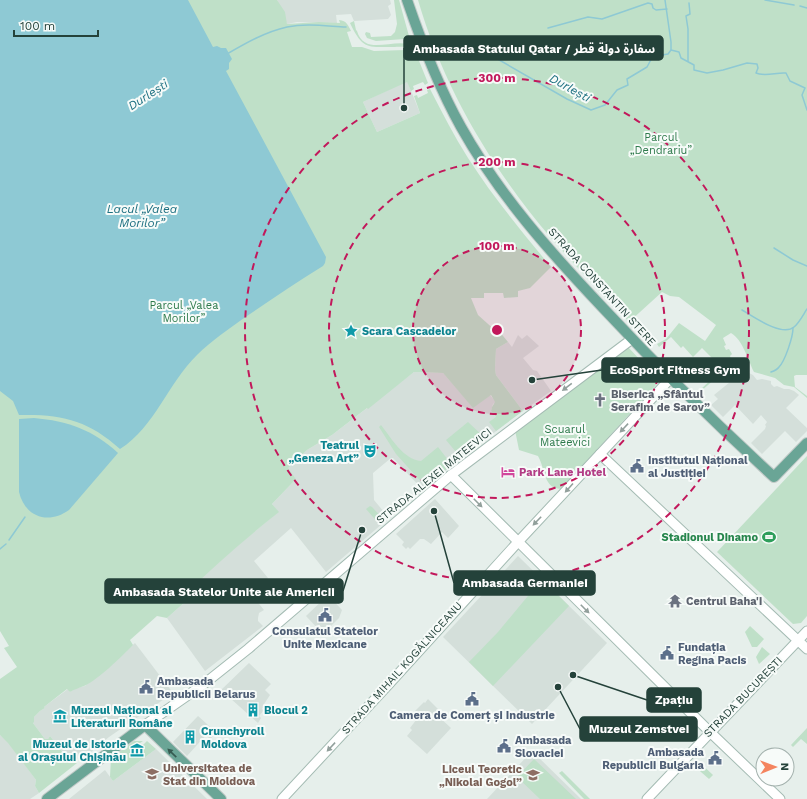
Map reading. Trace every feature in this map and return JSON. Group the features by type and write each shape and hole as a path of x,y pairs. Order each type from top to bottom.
{"main road":[{"name":"STRADA CONSTANTIN STERE","path":"407,0 424,49 443,93 461,127 482,161 513,205 558,260 670,379 774,477 807,443"},
{"name":"STRADA ALEXEI MATEEVICI","path":"47,799 145,725 204,684 248,649 451,475 632,339"},
{"name":"STRADA MIHAIL KOGĂLNICEANU","path":"282,799 670,379"},
{"path":"600,454 807,649"},
{"path":"451,475 710,732 780,799"},
{"name":"STRADA BUCUREȘTI","path":"647,799 807,631"},
{"path":"145,725 221,799"}],"shaded area":[{"path":"277,0 390,0 391,4 388,6 391,15 388,19 354,21 351,14 336,15 337,23 297,22 287,24"},
{"path":"407,81 420,113 377,132 363,102"},
{"path":"518,335 522,339 527,335 539,346 523,358 533,370 537,371 551,391 523,411 496,375 495,369 496,349 508,342 512,347"},
{"path":"742,371 753,375 757,380 762,379 771,381 771,384 774,387 777,386 784,389 789,389 799,395 786,408 807,428 807,431 796,442 785,431 762,454 751,443 765,429 767,422 761,415 753,424 735,405 723,417 711,405 718,399 714,395 730,382 728,379"},
{"path":"414,372 443,373 473,407 490,395 496,402 493,404 491,411 504,425 422,489 393,458 391,458 373,473 374,500 389,518 326,572 291,528 254,561 268,578 265,582 260,581 248,590 264,610 259,613 258,618 258,621 263,626 205,671 167,618 185,602 182,598 201,578 278,512 272,504 296,479 287,468 307,450 332,435"},
{"path":"435,499 459,526 448,538 442,532 431,544 424,539 420,539 410,549 408,547 406,549 402,545 404,542 396,534"},
{"path":"518,556 607,643 532,724 443,637"},
{"path":"328,595 342,610 339,618 323,634 306,616"},
{"path":"135,643 173,693 109,737 85,757 83,755 75,761 71,758 67,758 50,736 48,739 45,739 33,723 34,717 45,708 44,707 68,689 70,692 76,688 85,686"},
{"path":"249,663 271,684 265,690 270,695 264,704 265,705 262,709 264,710 259,716 261,718 258,723 221,690"},
{"path":"428,699 442,713 439,717 451,728 427,754 407,736 412,730 410,728 420,715 415,711"},
{"name":"Crunchyroll Moldova","path":"198,716 217,733 210,739 206,735 187,756 173,742"},
{"path":"0,735 8,742 36,780 35,786 39,793 30,799 0,799"},
{"name":"Universitatea de Stat din Moldova","path":"156,749 207,799 69,799 105,770 113,781"},
{"name":"Liceul Teoretic „Nikolai Gogol”","path":"532,751 581,799 487,799"}],"green space":[{"name":"Parcul „Valea Morilor”","path":"0,0 277,0 285,12 287,24 319,22 340,23 339,20 344,21 351,31 347,32 352,47 362,47 374,51 415,51 428,83 425,85 423,82 413,86 414,89 411,91 407,82 363,102 377,132 420,113 414,96 417,95 418,98 428,93 427,90 430,89 448,124 487,187 551,267 530,288 518,291 518,297 504,298 503,293 484,293 484,298 471,298 478,315 497,332 499,331 508,342 496,349 496,375 523,411 496,431 489,422 496,417 491,411 495,402 491,395 473,408 443,373 414,372 368,409 367,408 332,435 307,450 288,468 296,479 272,504 279,512 229,553 182,597 185,602 167,618 157,616 130,640 133,645 103,673 84,686 70,692 67,689 34,717 33,723 45,739 48,739 50,736 67,758 73,759 77,763 39,793 35,786 36,780 8,743 0,735 0,679 17,667 4,648 9,646 0,631"},
{"path":"394,0 399,0 409,36 405,39 376,41 367,38 365,34 366,32 370,33 371,37 391,36 395,32 397,24"},
{"name":"Parcul „Dendrariu”","path":"418,0 807,0 807,375 794,376 795,387 807,396 807,398 794,387 784,385 775,378 754,372 742,345 731,333 723,338 726,345 724,346 726,350 729,349 732,354 730,356 733,363 732,367 727,370 731,377 728,379 724,371 700,392 699,391 720,371 713,363 715,361 702,348 693,357 683,346 681,348 671,337 659,347 657,344 666,339 679,323 705,341 716,325 679,297 670,296 662,292 629,322 580,271 552,239 509,185 472,127 456,96 441,65"},
{"path":"354,21 356,30 361,39 367,43 382,45 398,43 413,46 372,47 367,45 359,38 350,23"},
{"name":"Scuarul Mateevici","path":"627,346 656,377 656,385 561,489 555,488 548,482 538,456 519,450 515,430"},
{"path":"468,422 484,437 485,440 461,458 446,440"},
{"path":"381,425 398,448 409,456 421,461 438,447 452,465 425,486 396,454 379,427"},
{"name":"Stadionul Dinamo","path":"807,456 807,616 801,623 793,624 717,552"},
{"path":"370,506 385,521 380,525 366,509"},
{"path":"542,579 569,606 493,686 469,662 498,632"},
{"path":"750,626 764,639 757,647 752,647 745,632"},
{"path":"762,647 770,654 759,664 756,657"},
{"path":"807,728 807,744 801,739 793,747 791,745"},
{"path":"134,741 143,741 136,743 130,750 130,754 133,756 137,756 147,741 156,749 113,781 110,777 111,758"},
{"path":"534,759 576,799 540,799 517,777"},
{"path":"697,760 713,775 709,779 693,765"},
{"path":"562,771 590,799 584,799 559,773"}],"water":[{"name":"Lacul „Valea Morilor”","path":"0,0 188,0 213,47 217,46 226,48 232,59 229,63 229,69 226,71 326,257 323,266 247,316 202,350 178,378 143,429 120,449 97,431 74,421 48,416 19,415 13,401 0,391"},
{"path":"34,418 69,424 79,428 99,438 118,453 69,510 61,515 53,517 38,516 32,513 22,501 19,492 19,419"}],"waterway":[{"path":"665,0 671,50"},
{"path":"765,0 794,5"},
{"path":"548,28 588,17 602,19 648,3 652,4 653,8 656,10 667,9"},
{"path":"688,61 688,29 686,16 690,14 689,3"},
{"path":"800,6 807,8"},
{"name":"Durlești","path":"227,54 263,35 287,27 309,25 346,27"},
{"name":"Durlești","path":"445,41 487,53 567,99 591,110 605,105 617,90 628,85 627,79 647,67 654,54 659,52 662,55 668,54 671,50 679,52 681,58 694,65 694,70 707,73 747,63 757,64 758,68 756,73 786,73 790,81 805,88 802,95 807,110"},
{"path":"774,248 793,260 807,266"},
{"path":"742,310 768,325 782,330 794,327 807,309"},
{"path":"771,372 777,369 784,360 793,328"},
{"path":"9,540 25,517"},
{"path":"0,549 6,544"}],"place":[{"name":"Ambasada Statului Qatar / سفارة دولة قطر","path":"404,108"},
{"name":"Scara Cascadelor","path":"351,331"},
{"name":"EcoSport Fitness Gym","path":"532,380"},
{"name":"Biserica „Sfântul Serafim de Sarov”","path":"600,400"},
{"name":"Teatrul „Geneza Art”","path":"370,451"},
{"name":"Institutul Național al Justiției","path":"637,466"},
{"name":"Park Lane Hotel","path":"508,472"},
{"name":"Ambasada Germaniei","path":"434,511"},
{"name":"Ambasada Statelor Unite ale Americii","path":"362,530"},
{"name":"Stadionul Dinamo","path":"769,537"},
{"name":"Centrul Baha'i","path":"675,601"},
{"name":"Consulatul Statelor Unite Mexicane","path":"325,615"},
{"name":"Fundația Regina Pacis","path":"667,653"},
{"name":"Zpațiu","path":"573,675"},
{"name":"Ambasada Republicii Belarus","path":"146,687"},
{"name":"Muzeul Zemstvei","path":"558,687"},
{"name":"Camera de Comerț și Industrie","path":"472,699"},
{"name":"Blocul 2","path":"253,710"},
{"name":"Muzeul Național al Literaturii Române","path":"60,716"},
{"name":"Crunchyroll Moldova","path":"190,737"},
{"name":"Ambasada Slovaciei","path":"504,746"},
{"name":"Muzeul de Istorie al Orașului Chișinău","path":"137,750"},
{"name":"Ambasada Republicii Bulgaria","path":"715,758"},
{"name":"Universitatea de Stat din Moldova","path":"152,774"},
{"name":"Liceul Teoretic „Nikolai Gogol”","path":"533,775"}]}
